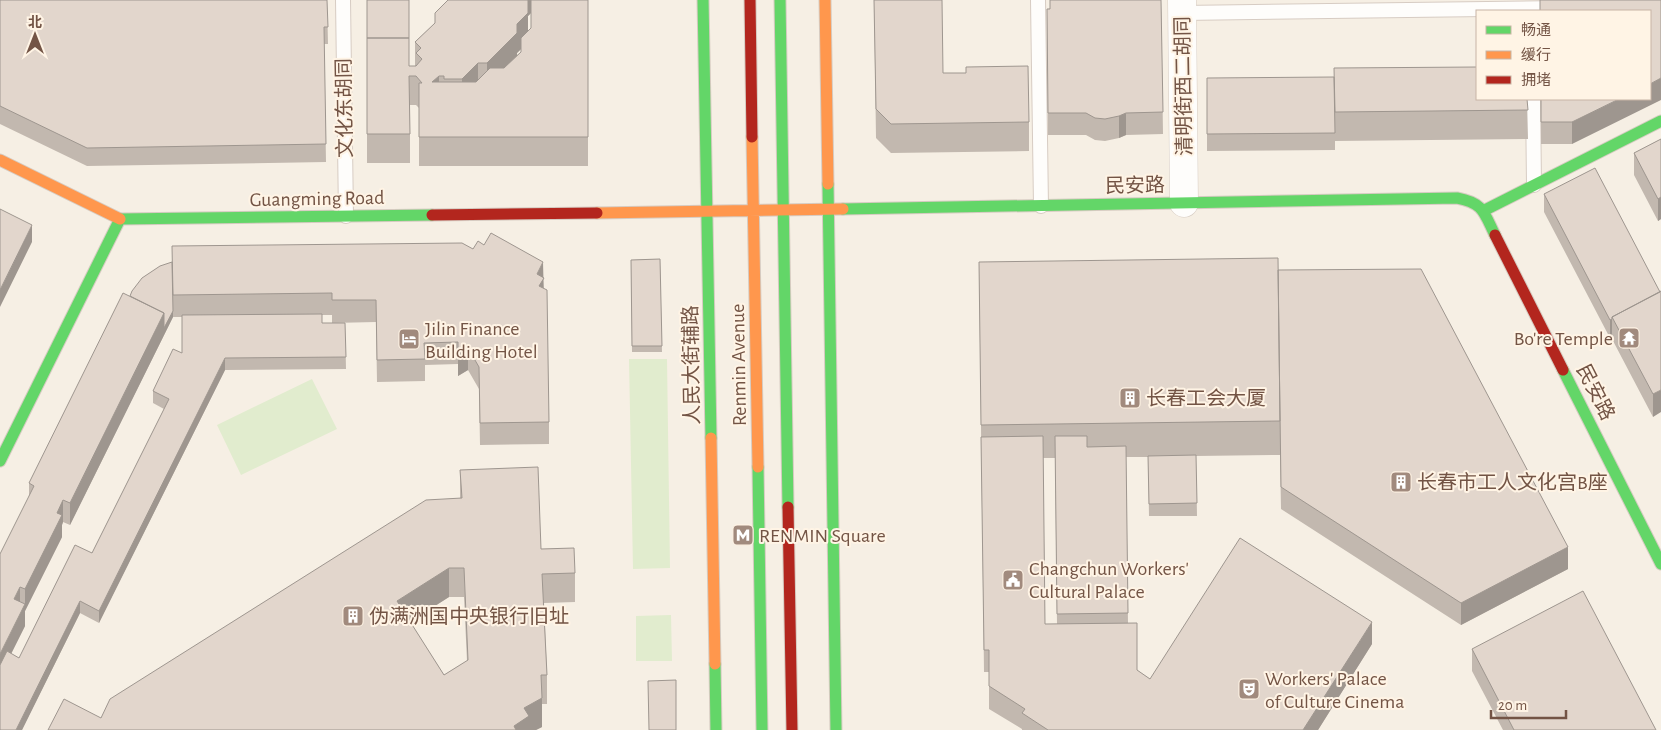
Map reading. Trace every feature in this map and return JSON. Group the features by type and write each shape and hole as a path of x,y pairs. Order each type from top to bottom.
{"main road":[{"name":"人民大街辅路","path":"703,0 716,730"},
{"name":"Renmin Avenue","path":"750,0 762,730"},
{"path":"780,0 792,730"},
{"path":"825,0 836,730"},
{"path":"1483,211 1661,121"},
{"path":"0,160 120,219 0,461"},
{"name":"民安路","path":"784,210 1457,198 1472,202 1483,211 1661,564"},
{"name":"Guangming Road","path":"120,219 784,210"}],"street":[{"name":"清明街西二胡同","path":"1182,6 1184,203"}],"lane":[{"name":"文化东胡同","path":"343,0 346,216"},
{"path":"1038,0 1041,206"},
{"path":"1182,6 1532,10 1576,8"},
{"path":"1533,100 1534,185"}],"green space":[{"path":"629,359 667,359 670,568 633,569"},
{"path":"312,379 337,429 241,475 217,425"},
{"path":"671,615 672,661 636,661 636,616"}],"building":[{"path":"0,0 327,0 328,27 324,27 326,144 87,148 0,106"},
{"path":"367,0 409,0 409,38 367,38"},
{"path":"448,0 528,0 528,13 517,24 517,33 487,63 478,63 462,79 444,79 444,76 439,76 432,82 476,82 490,68 504,68 521,52 521,38 531,28 531,0 588,0 588,137 419,137 419,83 422,83 416,76 409,76 410,134 367,134 367,38 409,38 409,66 416,66 422,59 416,53 421,48 415,42 435,23 435,13"},
{"path":"874,0 942,0 943,73 966,73 966,67 1028,66 1029,122 891,124 876,109"},
{"path":"1050,0 1161,0 1163,112 1126,113 1105,119 1095,118 1086,113 1048,113 1047,9 1050,9"},
{"path":"1540,0 1661,0 1661,78 1651,83 1651,10 1540,10"},
{"path":"1476,67 1476,100 1527,100 1528,110 1335,112 1334,68"},
{"path":"1334,77 1335,133 1207,134 1207,78"},
{"path":"1541,100 1617,100 1572,122 1541,122"},
{"path":"1661,139 1661,197 1658,199 1634,153"},
{"path":"1595,168 1660,292 1612,317 1610,320 1544,194"},
{"path":"0,209 32,225 0,290"},
{"path":"491,233 543,262 537,274 544,278 539,286 547,290 549,422 480,423 479,367 468,348 458,354 458,342 424,343 425,359 377,360 376,300 332,300 332,293 173,295 172,246 462,243 473,249 478,241 484,245"},
{"name":"长春工会大厦","path":"1278,258 1280,421 981,425 979,262"},
{"path":"660,259 662,346 632,346 631,260"},
{"path":"172,262 173,311 164,328 164,313 130,296 142,278 160,266"},
{"name":"长春市工人文化宫B座","path":"1421,269 1568,547 1461,603 1281,487 1278,270"},
{"path":"1661,291 1661,390 1653,394 1612,317"},
{"path":"123,293 164,313 70,503 63,500 57,513 62,515 25,589 20,587 14,599 25,604 0,654 0,554 34,486 29,483"},
{"path":"322,314 322,323 345,323 346,357 225,358 99,611 80,601 16,730 0,730 0,665 7,651 19,658 75,545 92,553 169,399 153,391 173,349 182,353 182,315"},
{"name":"Changchun Workers' Cultural Palace","path":"1043,436 1045,624 1137,623 1137,670 1150,679 1240,538 1372,622 1303,730 1048,730 1022,713 1025,709 989,686 989,650 984,650 981,437"},
{"path":"1055,436 1087,436 1087,447 1126,446 1128,613 1057,614"},
{"path":"1196,455 1197,503 1149,504 1148,456"},
{"name":"伪满洲国中央银行旧址","path":"538,467 541,549 574,548 575,573 542,574 547,675 541,675 542,698 524,708 529,716 514,726 516,730 48,730 64,699 101,718 110,699 426,500 462,498 460,470","holes":["449,568 464,568 468,660 444,675 397,601"]},
{"path":"1583,591 1656,730 1514,730 1472,649"},
{"path":"676,680 676,730 649,730 648,681"}],"traffic: fast":[{"path":"703,0 711,438"},
{"path":"780,0 788,507"},
{"path":"1483,211 1661,121"},
{"path":"828,184 836,730"},
{"path":"843,209 1457,198 1478,206 1495,235"},
{"path":"0,461 120,219 432,215"},
{"path":"1563,370 1661,564"},
{"path":"758,467 762,730"},
{"path":"715,664 716,730"}],"traffic: slow":[{"path":"825,0 828,184"},
{"path":"752,137 758,467"},
{"path":"0,160 120,219"},
{"path":"597,213 843,209"},
{"path":"711,438 715,664"}],"traffic: jam":[{"path":"750,0 752,137"},
{"path":"432,215 597,213"},
{"path":"1495,235 1563,370"},
{"path":"788,507 792,730"}],"place":[{"name":"Bo're Temple","path":"1629,338"},
{"name":"Jilin Finance Building Hotel","path":"409,339"},
{"name":"长春工会大厦","path":"1130,398"},
{"name":"长春市工人文化宫B座","path":"1401,482"},
{"name":"RENMIN Square","path":"743,535"},
{"name":"Changchun Workers' Cultural Palace","path":"1013,580"},
{"name":"伪满洲国中央银行旧址","path":"353,616"},
{"name":"Workers' Palace of Culture Cinema","path":"1249,689"}]}
